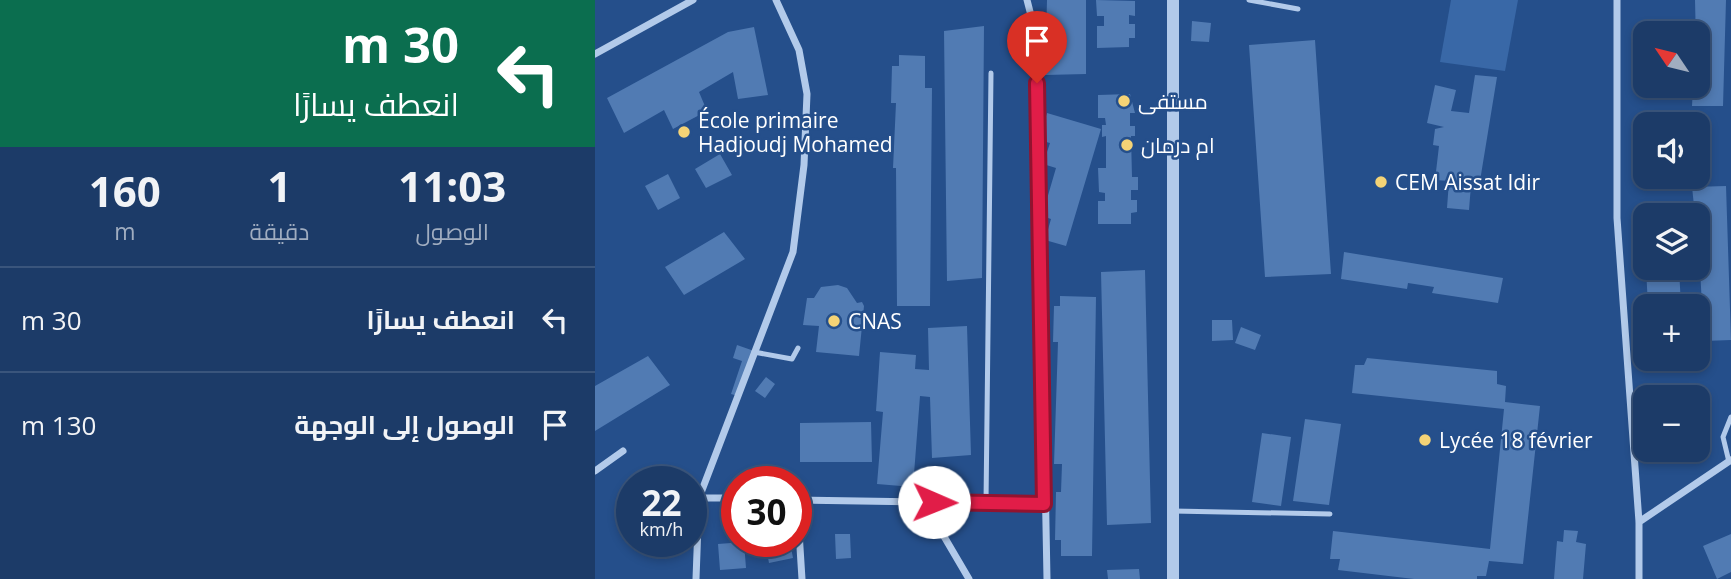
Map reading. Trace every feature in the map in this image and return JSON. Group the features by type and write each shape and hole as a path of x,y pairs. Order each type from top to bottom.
{"street":[{"path":"595,54 693,0"},
{"path":"707,477 793,252 804,165 807,94 799,50 776,0"},
{"path":"1027,0 1035,30 1038,98 1047,579"},
{"path":"1173,0 1173,579"},
{"path":"1617,0 1617,218 1639,522 1639,579"},
{"path":"595,471 623,452"},
{"path":"1639,522 1730,461"},
{"path":"812,500 1044,504"},
{"path":"908,502 932,516 969,579"},
{"path":"696,579 697,557"},
{"path":"801,557 802,579"}],"lane":[{"path":"1249,0 1298,9"},
{"path":"986,503 991,73"},
{"path":"754,352 792,359 798,348"},
{"path":"1730,461 1723,438 1731,417"},
{"path":"1173,511 1330,514"}],"shaded area":[{"path":"1451,0 1518,0 1505,71 1440,62"}],"building":[{"path":"1047,0 1086,0 1086,74 1045,75"},
{"path":"1096,0 1135,1 1135,16 1129,15 1129,24 1135,24 1135,38 1129,38 1129,47 1097,48 1097,26 1104,26 1104,16 1097,16"},
{"path":"1695,0 1726,0 1723,106 1692,106 1692,98 1710,98 1710,21 1695,21"},
{"path":"1192,21 1211,23 1209,42 1191,41"},
{"path":"984,26 982,278 947,281 944,31"},
{"path":"754,27 768,95 738,99 733,72 699,92 707,111 673,129 664,110 624,133 607,98 728,32"},
{"path":"1315,40 1331,274 1265,277 1249,45"},
{"path":"899,55 925,56 925,88 932,88 930,306 897,306 896,168 893,168 896,103 891,103 892,66 899,66"},
{"path":"1475,75 1497,77 1479,187 1471,185 1469,210 1447,208 1449,181 1435,180 1439,146 1433,145 1435,129 1444,127 1427,123 1435,85 1456,90 1451,111 1469,113"},
{"path":"1130,94 1135,113 1130,113 1130,126 1135,126 1135,136 1131,136 1132,177 1138,177 1138,190 1131,190 1131,200 1137,200 1137,212 1131,213 1131,224 1098,224 1098,201 1105,201 1105,193 1099,192 1098,168 1106,168 1106,136 1102,137 1102,125 1106,125 1105,118 1098,118 1098,95"},
{"path":"1047,113 1101,129 1066,246 1045,240 1051,219 1042,216 1056,168 1043,164 1050,143 1039,140"},
{"path":"720,154 732,175 706,188 695,169"},
{"path":"668,174 680,198 658,210 645,186"},
{"path":"1710,186 1726,186 1731,340 1710,341 1710,294 1701,294 1701,280 1710,280 1710,203 1694,203 1692,189 1710,189"},
{"path":"724,232 745,259 684,295 665,267"},
{"path":"1344,252 1503,278 1498,303 1432,293 1434,287 1408,283 1407,289 1341,279"},
{"path":"1145,270 1151,523 1107,525 1101,272"},
{"path":"1647,280 1680,280 1680,294 1647,294"},
{"name":"CNAS","path":"838,285 847,288 857,303 862,302 864,306 859,356 816,352 819,326 803,325 807,298 814,298 821,287"},
{"path":"1060,296 1096,297 1092,556 1061,556 1061,540 1055,540 1056,492 1061,492 1062,464 1054,464 1058,342 1053,342 1054,306 1060,306"},
{"path":"1212,320 1232,320 1233,340 1212,341"},
{"path":"967,326 971,455 932,458 930,397 920,396 913,487 877,484 883,412 876,411 880,352 916,355 915,369 929,370 928,328"},
{"path":"1241,327 1261,335 1255,350 1235,343"},
{"path":"737,345 757,352 738,396 731,394 742,361 733,358"},
{"path":"648,356 670,385 595,431 595,386"},
{"path":"1367,358 1497,371 1497,384 1506,386 1505,402 1540,406 1523,564 1489,561 1486,576 1477,576 1477,579 1414,579 1338,570 1340,559 1330,559 1333,531 1490,549 1504,409 1352,393 1355,365 1364,365"},
{"path":"766,377 775,384 765,398 755,391"},
{"path":"1305,419 1341,424 1329,505 1293,501"},
{"path":"871,422 872,462 800,462 800,423"},
{"path":"1262,433 1291,437 1281,506 1252,502"},
{"path":"1564,530 1578,531 1576,542 1586,544 1583,579 1554,579 1557,541 1563,542"},
{"path":"835,534 850,534 851,558 836,559"},
{"path":"1731,534 1731,572 1717,579 1703,546"},
{"path":"718,544 721,544 721,557 745,557 746,568 720,570"},
{"path":"768,557 793,557 793,558 769,563"},
{"path":"1139,569 1140,579 1108,579 1107,570"}],"place":[{"name":"مستفى","path":"1124,101"},
{"name":"École primaire Hadjoudj Mohamed","path":"684,132"},
{"name":"ام درمان","path":"1127,145"},
{"name":"CEM Aissat Idir","path":"1381,182"},
{"name":"CNAS","path":"834,321"},
{"name":"Lycée 18 février","path":"1425,440"}],"route":[{"path":"934,502 1044,504 1037,83"}]}
